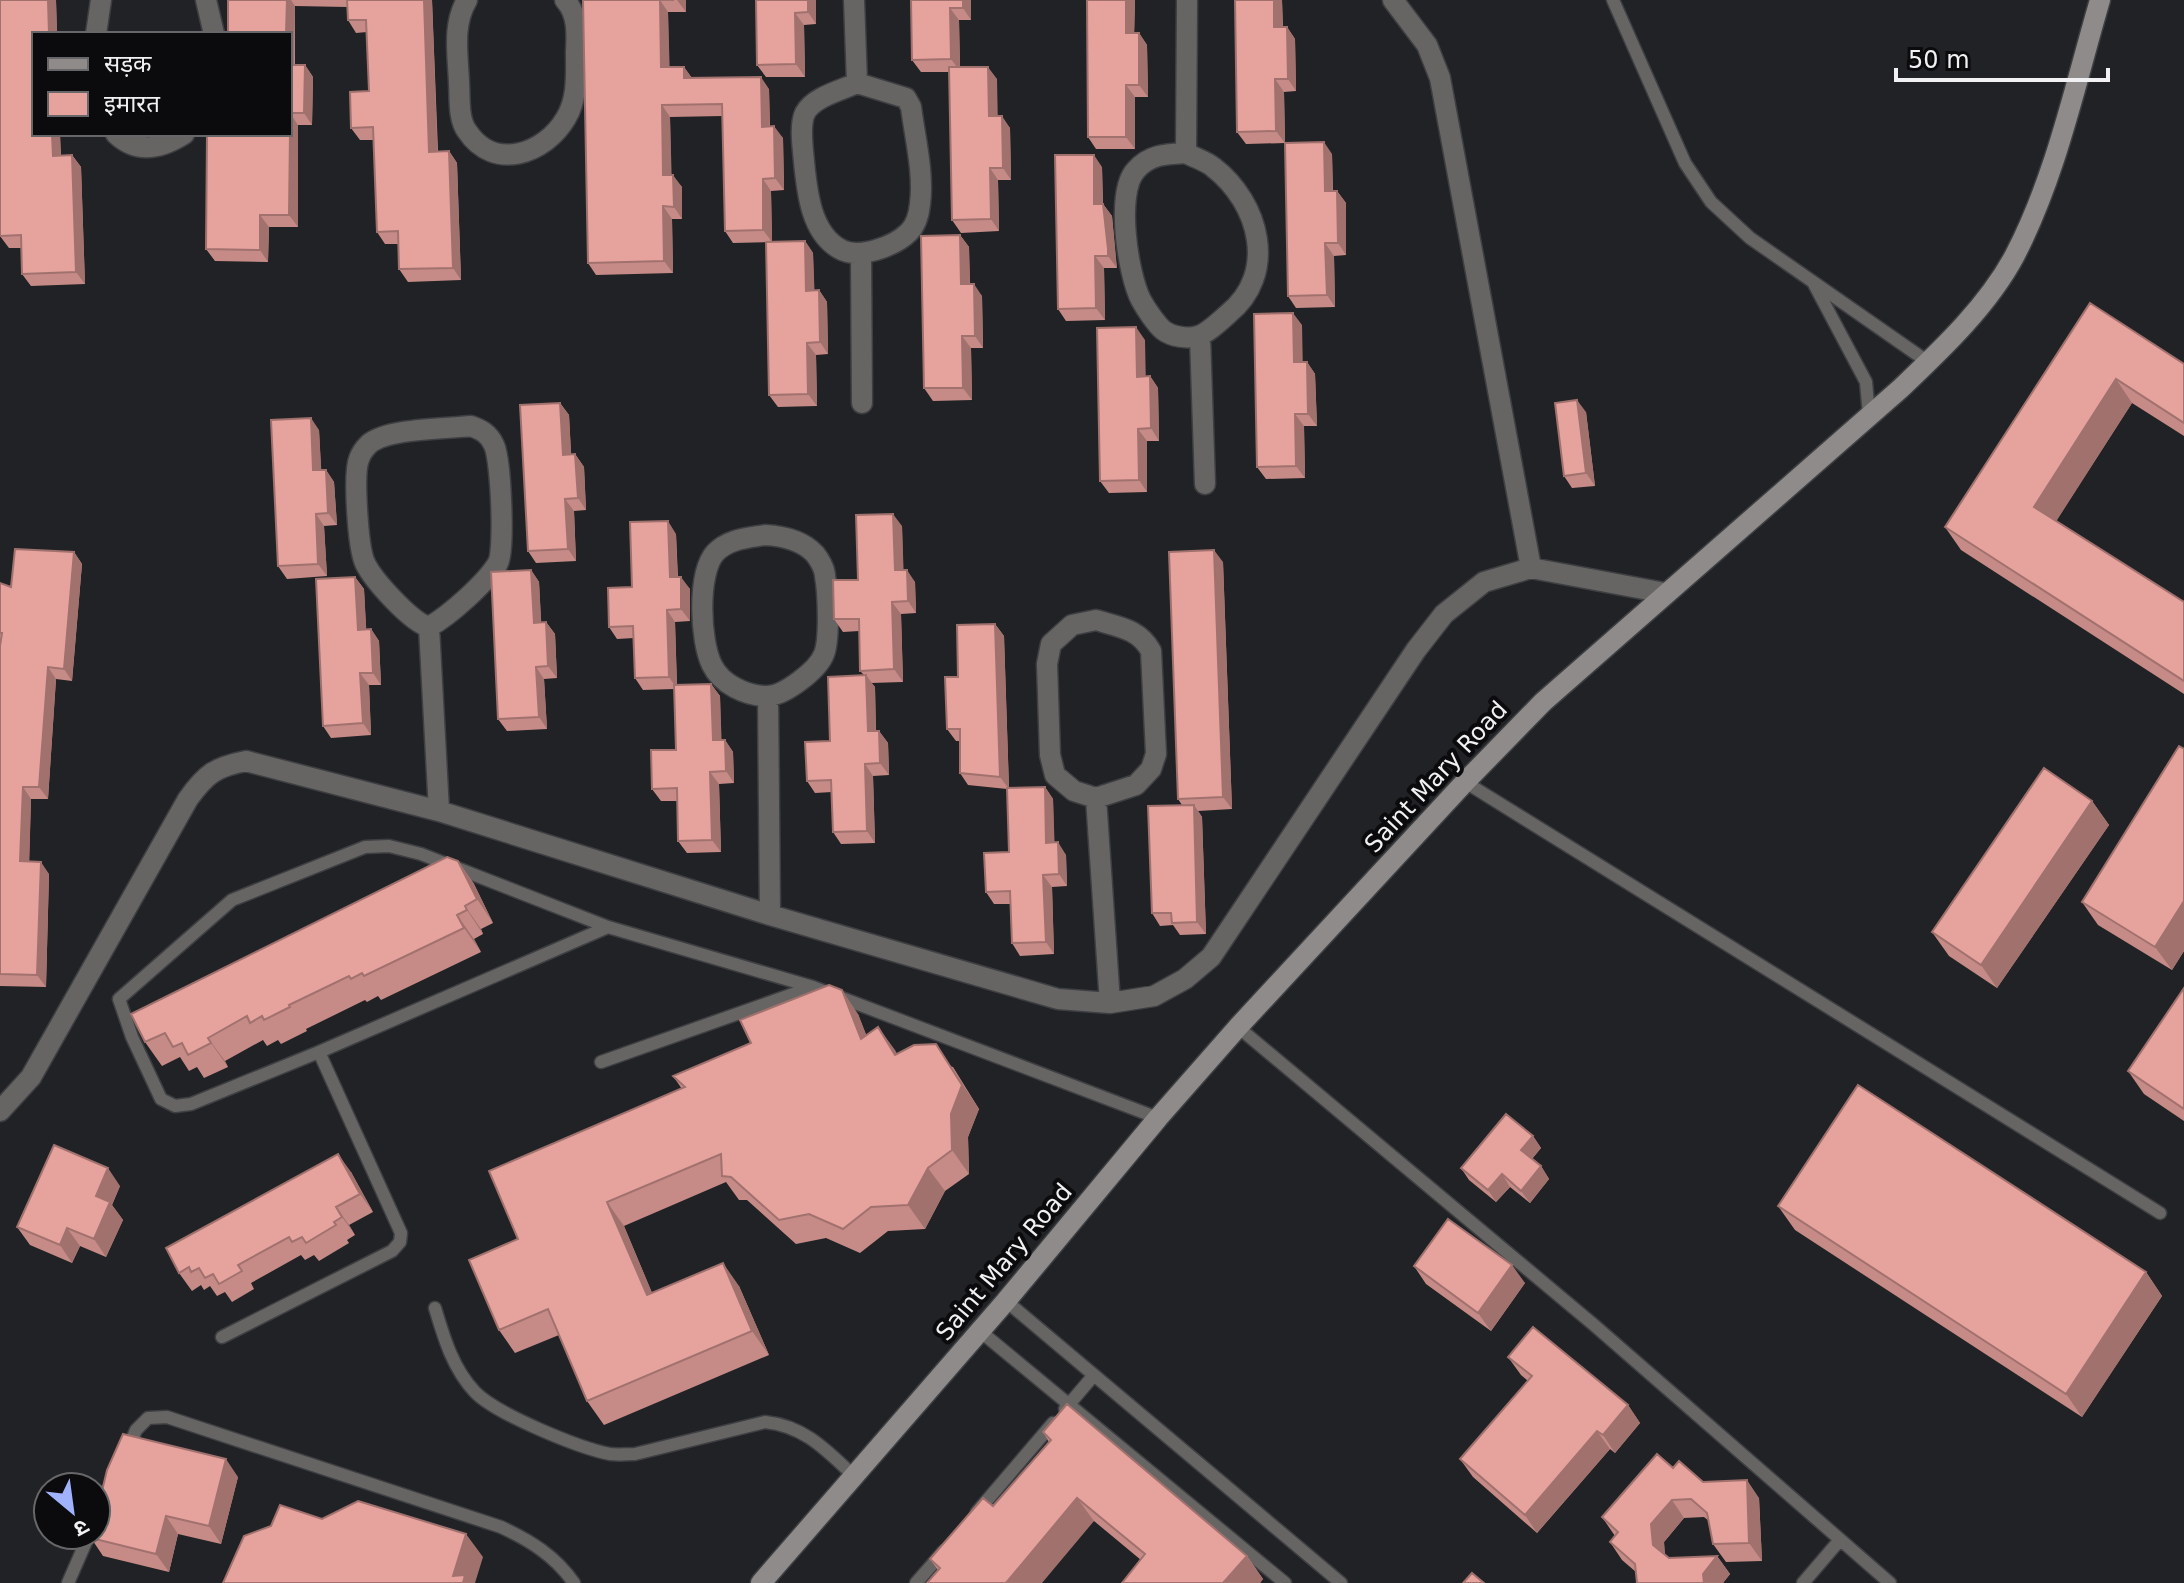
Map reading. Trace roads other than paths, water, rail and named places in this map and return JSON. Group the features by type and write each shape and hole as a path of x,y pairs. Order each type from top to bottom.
{"street":[{"path":"96,32 101,0"},
{"path":"206,0 214,32"},
{"path":"467,0 456,29 460,110 466,130 485,149 509,157 531,150 548,139 567,117 576,89 577,25 565,0"},
{"path":"854,0 857,83"},
{"path":"1186,153 1187,0"},
{"path":"1393,0 1427,45 1440,78 1531,568"},
{"name":"Saint Mary Road","path":"761,1583 1006,1301 1158,1118 1465,782 1543,702 1928,362 1987,296 2014,257 2034,212 2062,131 2100,0"},
{"path":"857,83 906,98 911,107 921,188 917,220 909,232 880,248 861,253 839,249 820,229 807,195 803,151 805,112 816,101 857,83"},
{"path":"120,136 138,146 154,148 180,136"},
{"path":"1186,153 1212,166 1233,186 1257,230 1259,253 1256,277 1247,295 1200,336 1182,337 1164,331 1141,300 1127,237 1125,197 1134,171 1157,154 1186,153"},
{"path":"861,253 862,403"},
{"path":"1200,336 1205,484"},
{"path":"471,426 484,431 496,451 503,543 499,560 488,576 429,627 413,617 374,578 366,565 360,548 357,465 366,446 386,435 471,426"},
{"path":"765,535 799,543 815,555 825,573 827,646 814,669 795,684 768,696 745,693 732,687 712,666 702,587 706,568 716,552 736,539 765,535"},
{"path":"0,1111 31,1077 188,799 203,779 221,766 246,761 439,811 770,915 1058,999 1110,1003 1154,996 1185,979 1211,957 1416,650 1444,614 1484,582 1531,568 1665,593"},
{"path":"1096,620 1133,630 1144,638 1151,651 1156,754 1151,769 1136,785 1096,798 1074,791 1055,775 1050,755 1047,664 1051,644 1072,625 1096,620"},
{"path":"429,627 439,811"},
{"path":"768,696 770,915"},
{"path":"1096,798 1110,1003"}],"lane":[{"path":"1613,0 1685,163 1711,202 1750,238 1928,362"},
{"path":"1813,281 1866,382 1869,415"},
{"path":"1465,782 2160,1213"},
{"path":"608,927 191,1104 175,1106 161,1099 132,1037 119,999 232,900 365,847 389,846 421,854 608,927 813,987 1158,1118"},
{"path":"601,1062 813,987"},
{"path":"1238,1027 1594,1325 1890,1583"},
{"path":"222,1337 392,1251 400,1242 401,1233 319,1052"},
{"path":"1006,1301 1341,1583"},
{"path":"435,1308 458,1368 476,1393 504,1412 587,1448 613,1455 635,1454 765,1422 783,1424 816,1440 855,1477"},
{"path":"980,1331 1285,1583"},
{"path":"967,1523 1094,1375"},
{"path":"119,1468 136,1430 148,1418 167,1417 501,1527 530,1541 554,1559 574,1583"},
{"path":"916,1583 957,1535"},
{"path":"1803,1583 1839,1541"},
{"path":"68,1583 82,1551"}]}
